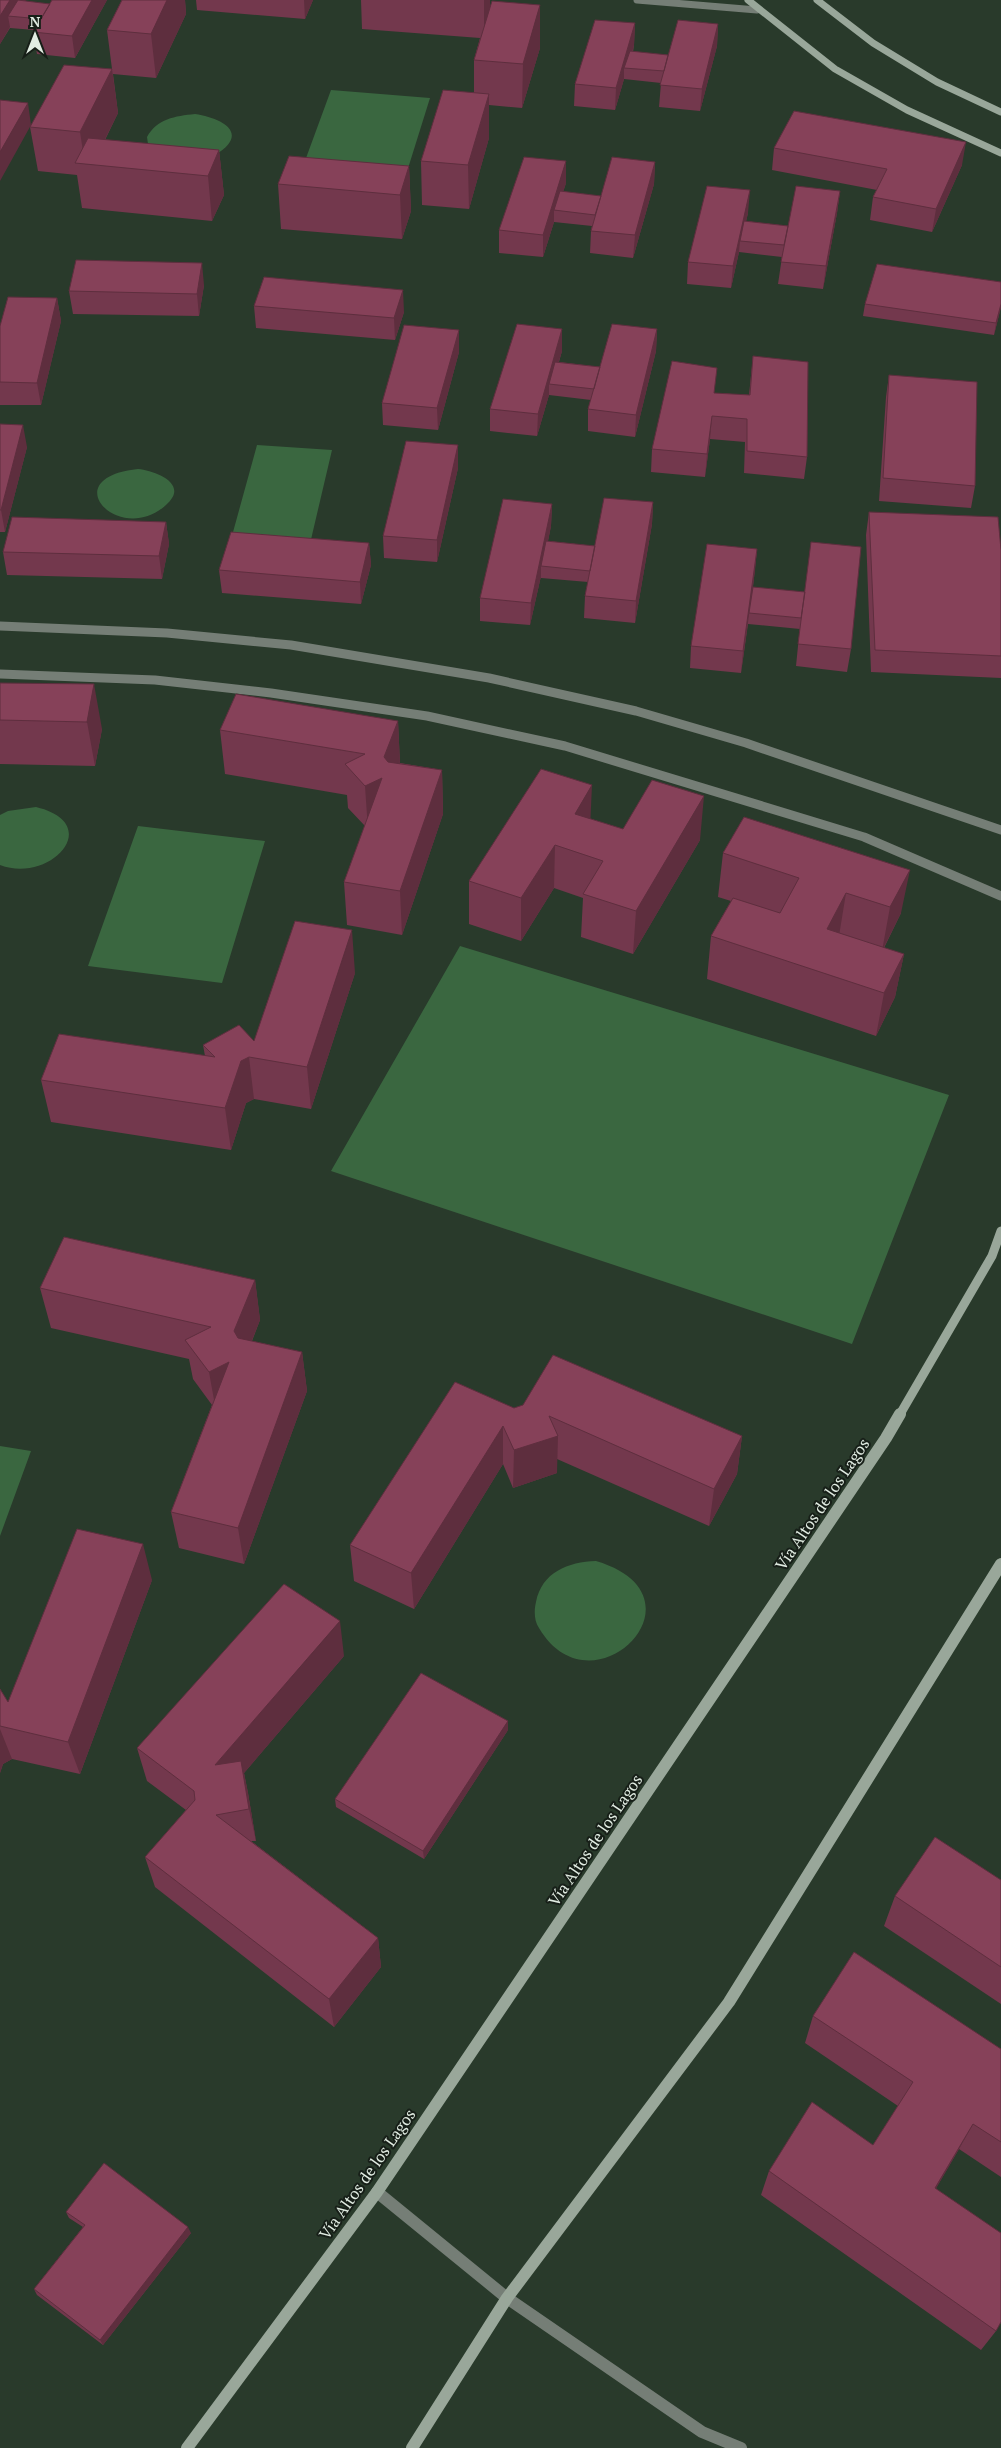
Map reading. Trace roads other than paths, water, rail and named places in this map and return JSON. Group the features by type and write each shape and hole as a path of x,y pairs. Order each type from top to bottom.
{"street":[{"path":"637,0 758,10"},
{"path":"748,0 758,10 835,69 907,110 1001,153"},
{"path":"817,0 872,43 936,82 1001,112"},
{"path":"0,626 167,633 290,645 489,678 636,711 746,743 1001,830"},
{"path":"0,674 155,680 271,693 427,716 565,746 864,837 1001,896"},
{"name":"Vía Altos de los Lagos","path":"187,2448 377,2192 886,1438 992,1256 1001,1231"},
{"path":"412,2448 507,2298 729,2002 1001,1564"},
{"path":"377,2192 507,2298 702,2432 741,2448"}]}
